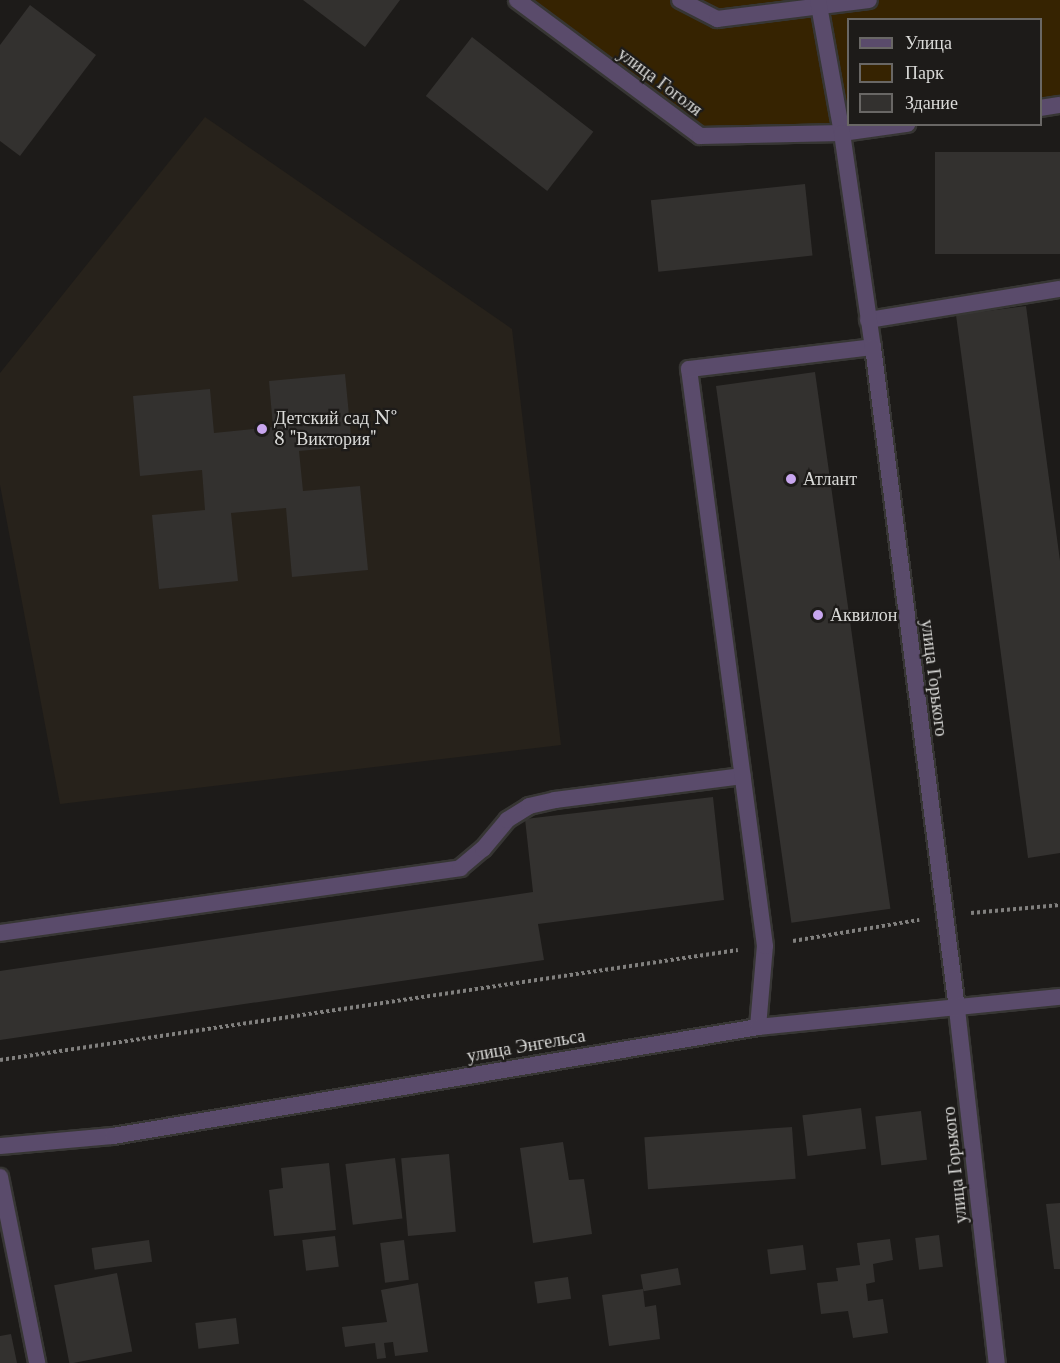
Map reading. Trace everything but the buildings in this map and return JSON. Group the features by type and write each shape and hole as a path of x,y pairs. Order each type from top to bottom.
{"street":[{"name":"улица Гоголя","path":"517,0 700,136 842,133 893,126"},
{"path":"680,0 717,20 819,4 868,0"},
{"name":"улица Горького","path":"819,4 842,133 873,347 957,1009 997,1363"},
{"path":"1042,108 1060,105"},
{"path":"868,320 1060,289"},
{"path":"758,1026 765,946 689,369 873,347"},
{"path":"0,933 460,868 483,849 507,820 529,806 555,800 742,776"},
{"name":"улица Энгельса","path":"0,1146 113,1136 758,1026 957,1009 1060,997"},
{"path":"0,1177 37,1363"}],"path":[{"path":"0,1060 765,946 945,916 1060,905"}],"shaded area":[{"name":"Детский сад № 8 \"Виктория\"","path":"205,117 512,329 561,745 60,804 0,485 0,373"}],"green space":[{"path":"517,0 1060,0 1060,105 1042,108 1042,18 847,18 847,124 700,136"}],"place":[{"name":"Детский сад № 8 \"Виктория\"","path":"262,429"},
{"name":"Атлант","path":"791,479"},
{"name":"Аквилон","path":"818,615"}]}
